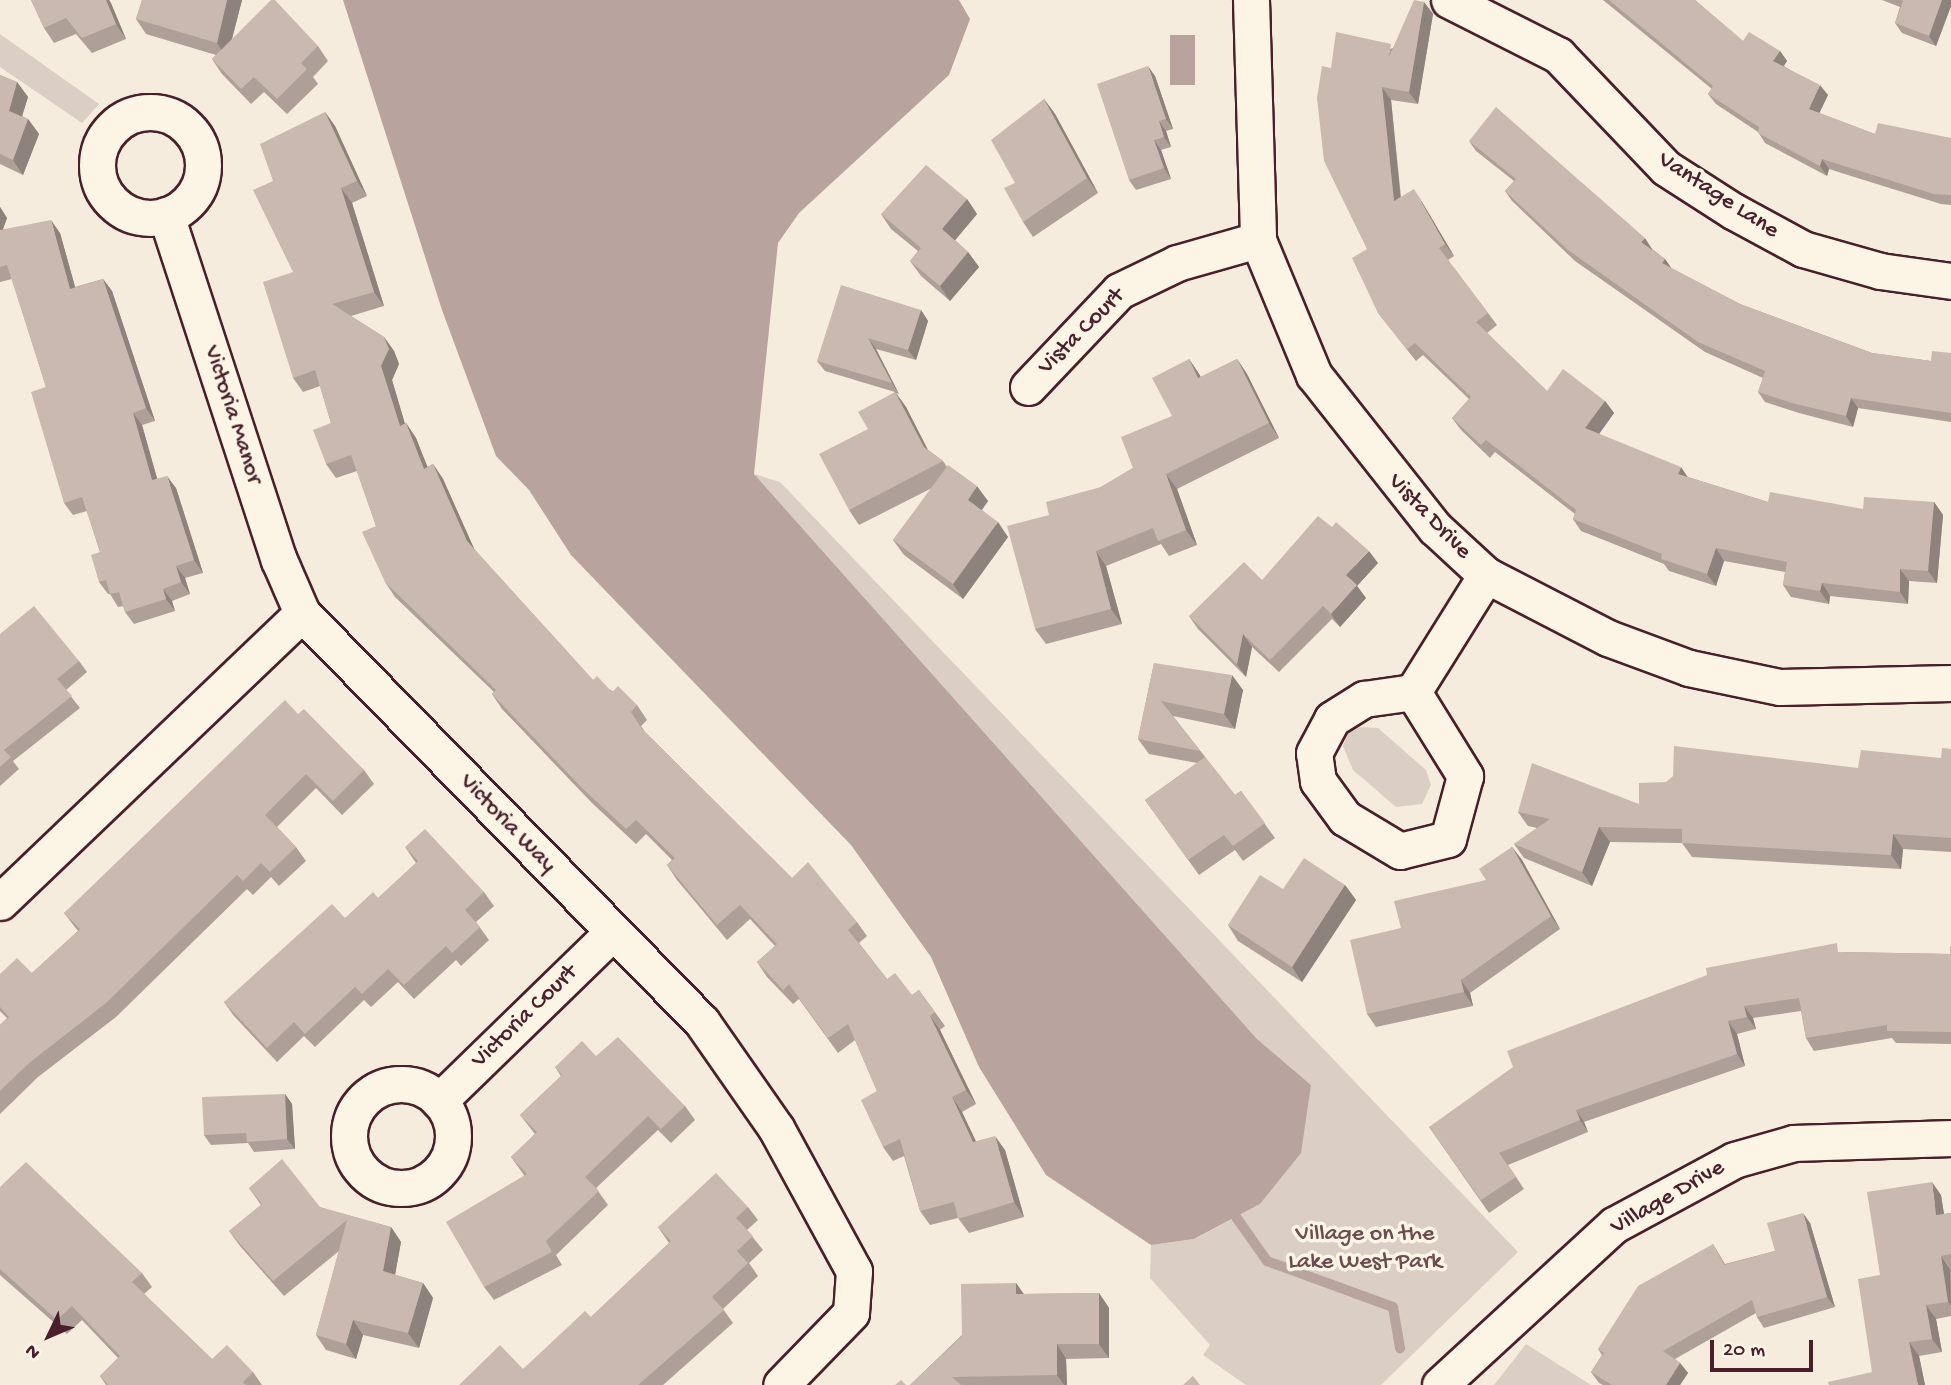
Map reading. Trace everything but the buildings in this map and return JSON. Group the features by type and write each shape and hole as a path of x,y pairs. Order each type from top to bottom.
{"street":[{"name":"Vista Drive","path":"1251,0 1258,240 1314,374 1383,470 1486,575 1608,638 1689,668 1780,687 1951,683"},
{"name":"Vantage Lane","path":"1450,0 1558,55 1666,169 1733,211 1803,249 1880,271 1951,281"},
{"name":"Victoria Manor","path":"166,215 279,560 302,613"},
{"name":"Vista Court","path":"1028,387 1119,291 1177,263 1258,240"},
{"path":"1413,692 1465,776 1448,839 1400,851 1345,818 1318,781 1314,753 1332,719 1364,699 1413,692 1486,575"},
{"path":"0,902 302,613"},
{"name":"Victoria Way","path":"302,613 702,1023 776,1128 854,1271 851,1312 781,1385"},
{"name":"Victoria Court","path":"439,1101 612,933"},
{"name":"Village Drive","path":"1440,1385 1614,1225 1734,1160 1794,1143 1951,1138"}],"green space":[{"path":"0,34 99,104 82,123 0,67"},
{"name":"Village on the Lake West Park","path":"754,474 780,482 1518,1252 1381,1385 1246,1385 1203,1355 1210,1345 1150,1278 1151,1245 1195,1239 1260,1204 1311,1085 1257,1039"},
{"path":"1360,727 1378,728 1426,770 1431,785 1422,804 1396,807 1353,770 1343,746 1348,732"},
{"path":"1526,1344 1591,1385 1494,1385"}],"shaded area":[{"path":"343,0 959,0 970,19 949,75 799,213 778,243 754,474 1257,1039 1311,1085 1301,1153 1260,1204 1194,1239 1151,1245 1046,1175 979,1067 931,957 851,845 571,555 529,490 496,456 442,310"},
{"path":"1170,35 1195,35 1195,85 1170,85"}],"waterway":[{"path":"1236,1217 1267,1261 1393,1307 1400,1348"}]}
